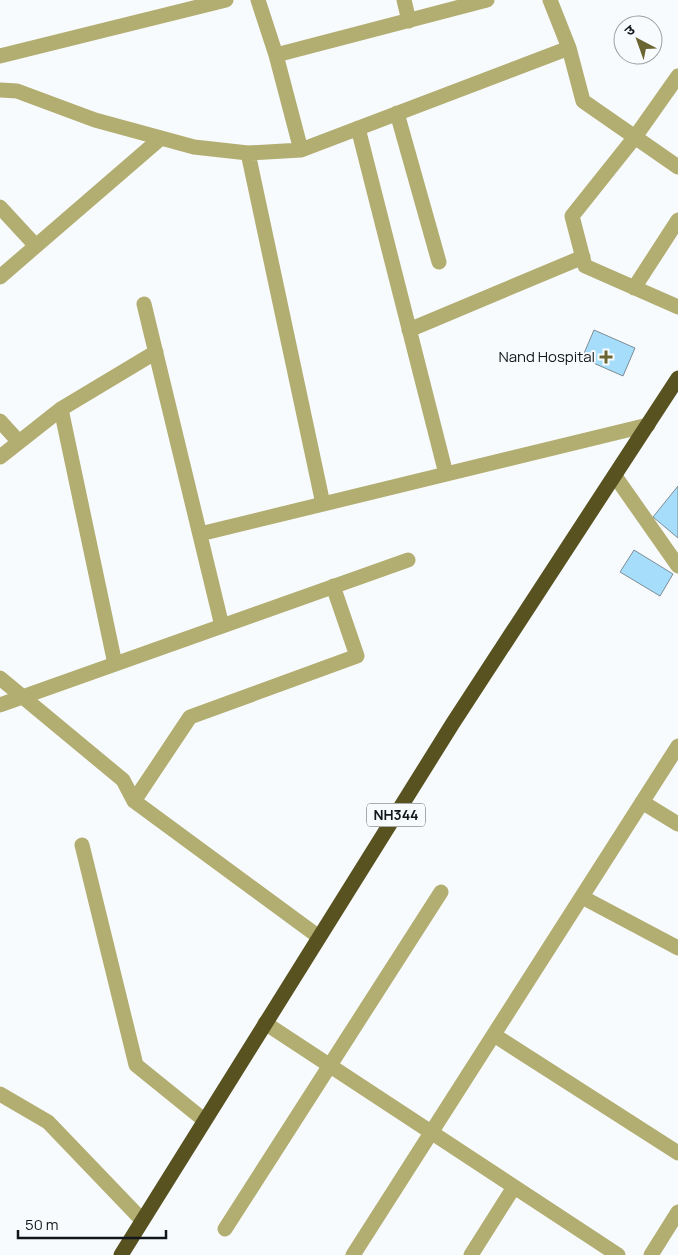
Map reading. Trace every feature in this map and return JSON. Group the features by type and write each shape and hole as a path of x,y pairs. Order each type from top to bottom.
{"highway":[{"name":"NH344","path":"121,1255 453,723 678,378"}],"street":[{"path":"0,56 226,0"},
{"path":"258,0 276,56 301,150"},
{"path":"404,0 408,21"},
{"path":"276,56 488,0"},
{"path":"550,0 569,48 583,101 678,167"},
{"path":"2,92 17,91 96,120 194,147 248,153 301,150 569,48"},
{"path":"678,76 635,137 572,216 585,266 678,307"},
{"path":"397,113 439,262"},
{"path":"358,128 446,474"},
{"path":"0,277 162,138"},
{"path":"248,153 323,504"},
{"path":"0,207 36,246"},
{"path":"634,288 678,220"},
{"path":"409,330 583,257"},
{"path":"144,304 222,626"},
{"path":"0,457 61,409 156,352"},
{"path":"61,409 115,664"},
{"path":"0,421 19,442"},
{"path":"200,534 648,425"},
{"path":"615,476 678,566"},
{"path":"0,705 408,560"},
{"path":"134,802 190,717 357,656 334,586"},
{"path":"0,678 123,780 134,802 319,937"},
{"path":"353,1255 678,746"},
{"path":"642,802 678,824"},
{"path":"82,845 136,1065 204,1120"},
{"path":"225,1229 441,892"},
{"path":"582,897 678,948"},
{"path":"265,1023 618,1255"},
{"path":"494,1035 678,1153"},
{"path":"0,1094 48,1122 142,1220"},
{"path":"471,1255 514,1187"},
{"path":"650,1255 678,1212"}],"building":[{"path":"594,330 635,348 623,376 582,358"},
{"path":"678,486 678,538 653,517"},
{"path":"634,550 673,574 660,596 620,572"}],"place":[{"name":"Nand Hospital","path":"606,357"}]}
